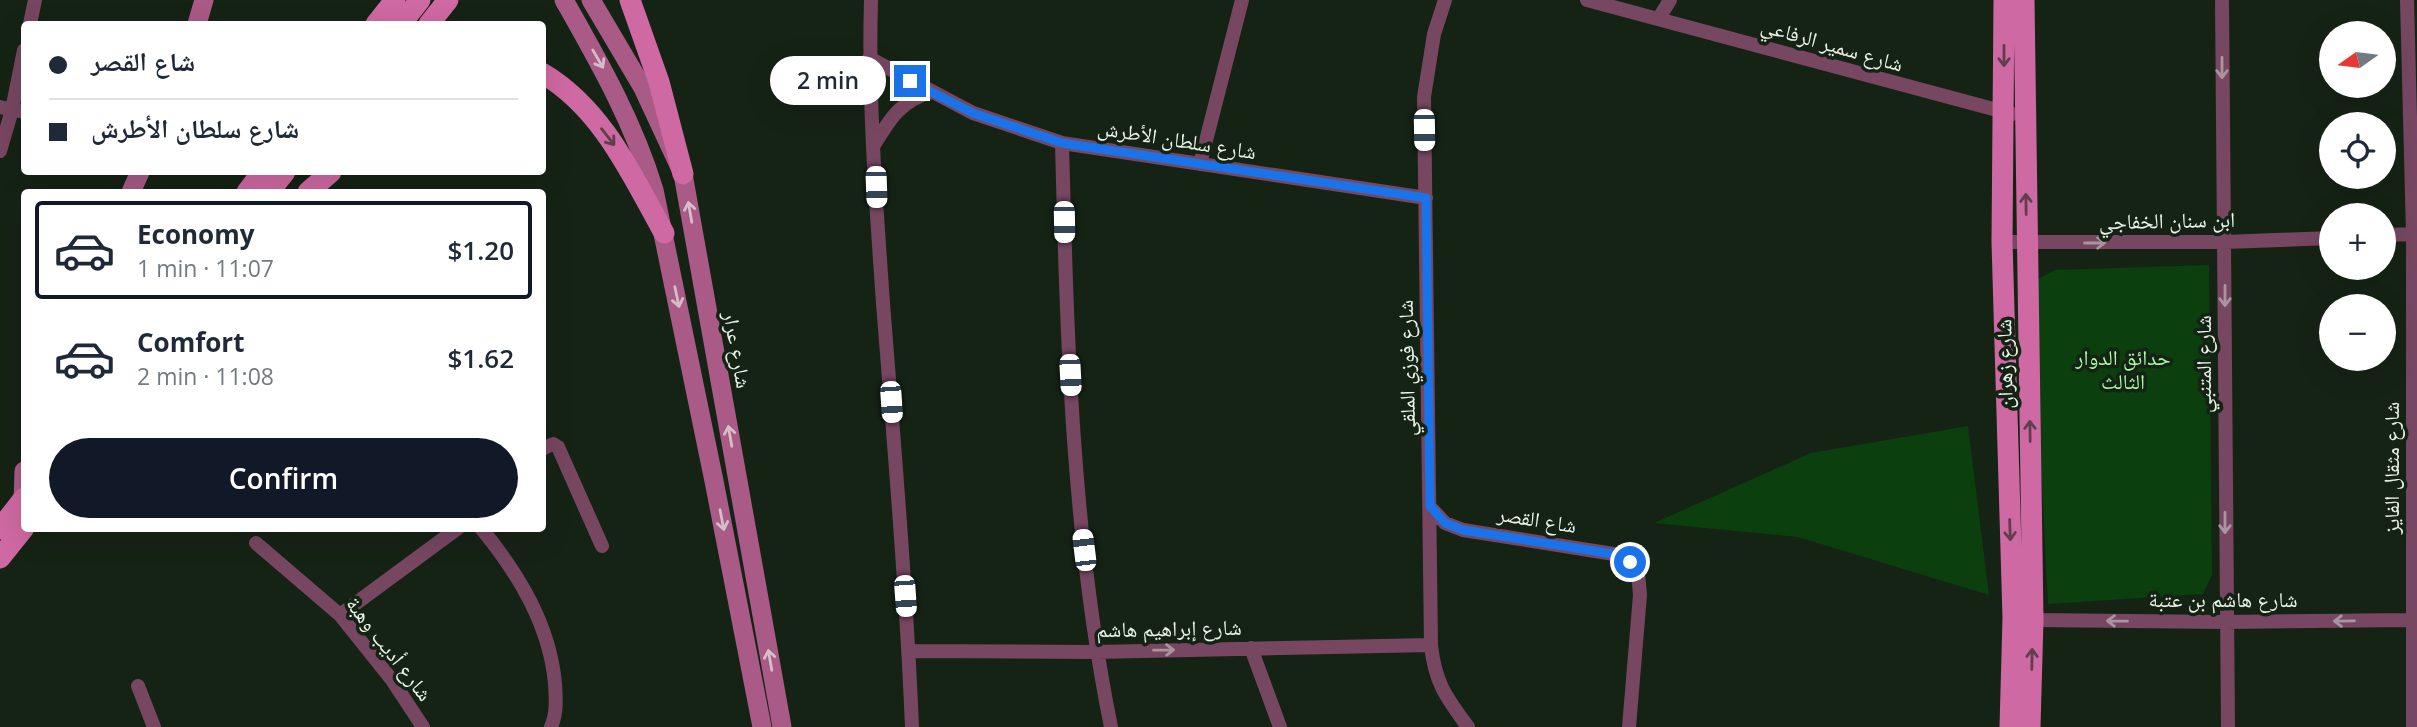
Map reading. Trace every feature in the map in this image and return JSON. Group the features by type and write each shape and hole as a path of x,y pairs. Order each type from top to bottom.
{"main road":[{"path":"198,21 204,0"},
{"path":"378,21 395,0"},
{"path":"403,21 420,0"},
{"path":"431,21 448,0"},
{"path":"564,0 615,89 646,162 664,233 762,727"},
{"name":"شارع عرار","path":"591,0 643,88 683,174 782,727"},
{"path":"630,0 659,82 683,174"},
{"name":"شارع زهران","path":"2004,0 2027,243 2033,620 2030,727"},
{"name":"شارع زهران","path":"2010,727 2013,618 2002,242 2024,0"},
{"path":"546,76 578,100 615,145 664,233"},
{"path":"271,189 283,175"},
{"path":"297,189 309,175"},
{"path":"311,189 328,175"},
{"path":"0,528 21,503"},
{"path":"0,558 21,532"}],"street":[{"path":"31,21 35,0"},
{"path":"871,0 869,58 876,208 909,651 912,727"},
{"path":"1200,164 1242,0"},
{"name":"شارع فوزي الملقي","path":"1445,0 1434,34 1424,97 1430,645 1438,684 1468,727"},
{"name":"شارع سمير الرفاعي","path":"1587,0 2015,115"},
{"path":"1659,18 1670,0"},
{"name":"شارع المتنبي","path":"2222,0 2225,622 2228,727"},
{"name":"شارع مثقال الفايز","path":"2407,0 2415,234 2413,727"},
{"name":"شارع سلطان الأطرش","path":"869,58 931,92 993,121 1062,143 1426,198"},
{"path":"0,152 21,65"},
{"path":"874,145 904,103 931,92"},
{"path":"1062,143 1067,328 1074,446 1096,652 1111,727"},
{"path":"2396,235 2415,234"},
{"name":"ابن سنان الخفاجي","path":"2002,242 2225,242 2319,238"},
{"path":"546,447 553,444 558,447 602,546"},
{"name":"شاع القصر","path":"1430,506 1445,523 1463,530 1620,555 1630,562 1638,573 1640,595 1629,727"},
{"path":"340,615 453,532"},
{"path":"484,532 523,590 547,639 556,705 551,727"},
{"name":"شارع أديب وهبة","path":"256,543 340,615 392,680 423,727"},
{"name":"شارع هاشم بن عتبة","path":"2033,620 2412,620"},
{"name":"شارع إبراهيم هاشم","path":"909,651 1096,652 1430,645"},
{"path":"1251,648 1280,727"},
{"path":"138,686 154,727"}],"green space":[{"name":"حدائق الدوار الثالث","path":"2209,265 2212,575 2203,594 2048,604 2032,282 2055,270"},
{"path":"1968,426 1989,595 1798,537 1654,523 1811,453"}],"route":[{"path":"910,81 973,113 1062,143 1426,198 1430,506 1445,523 1463,530 1620,555 1630,562"}]}
